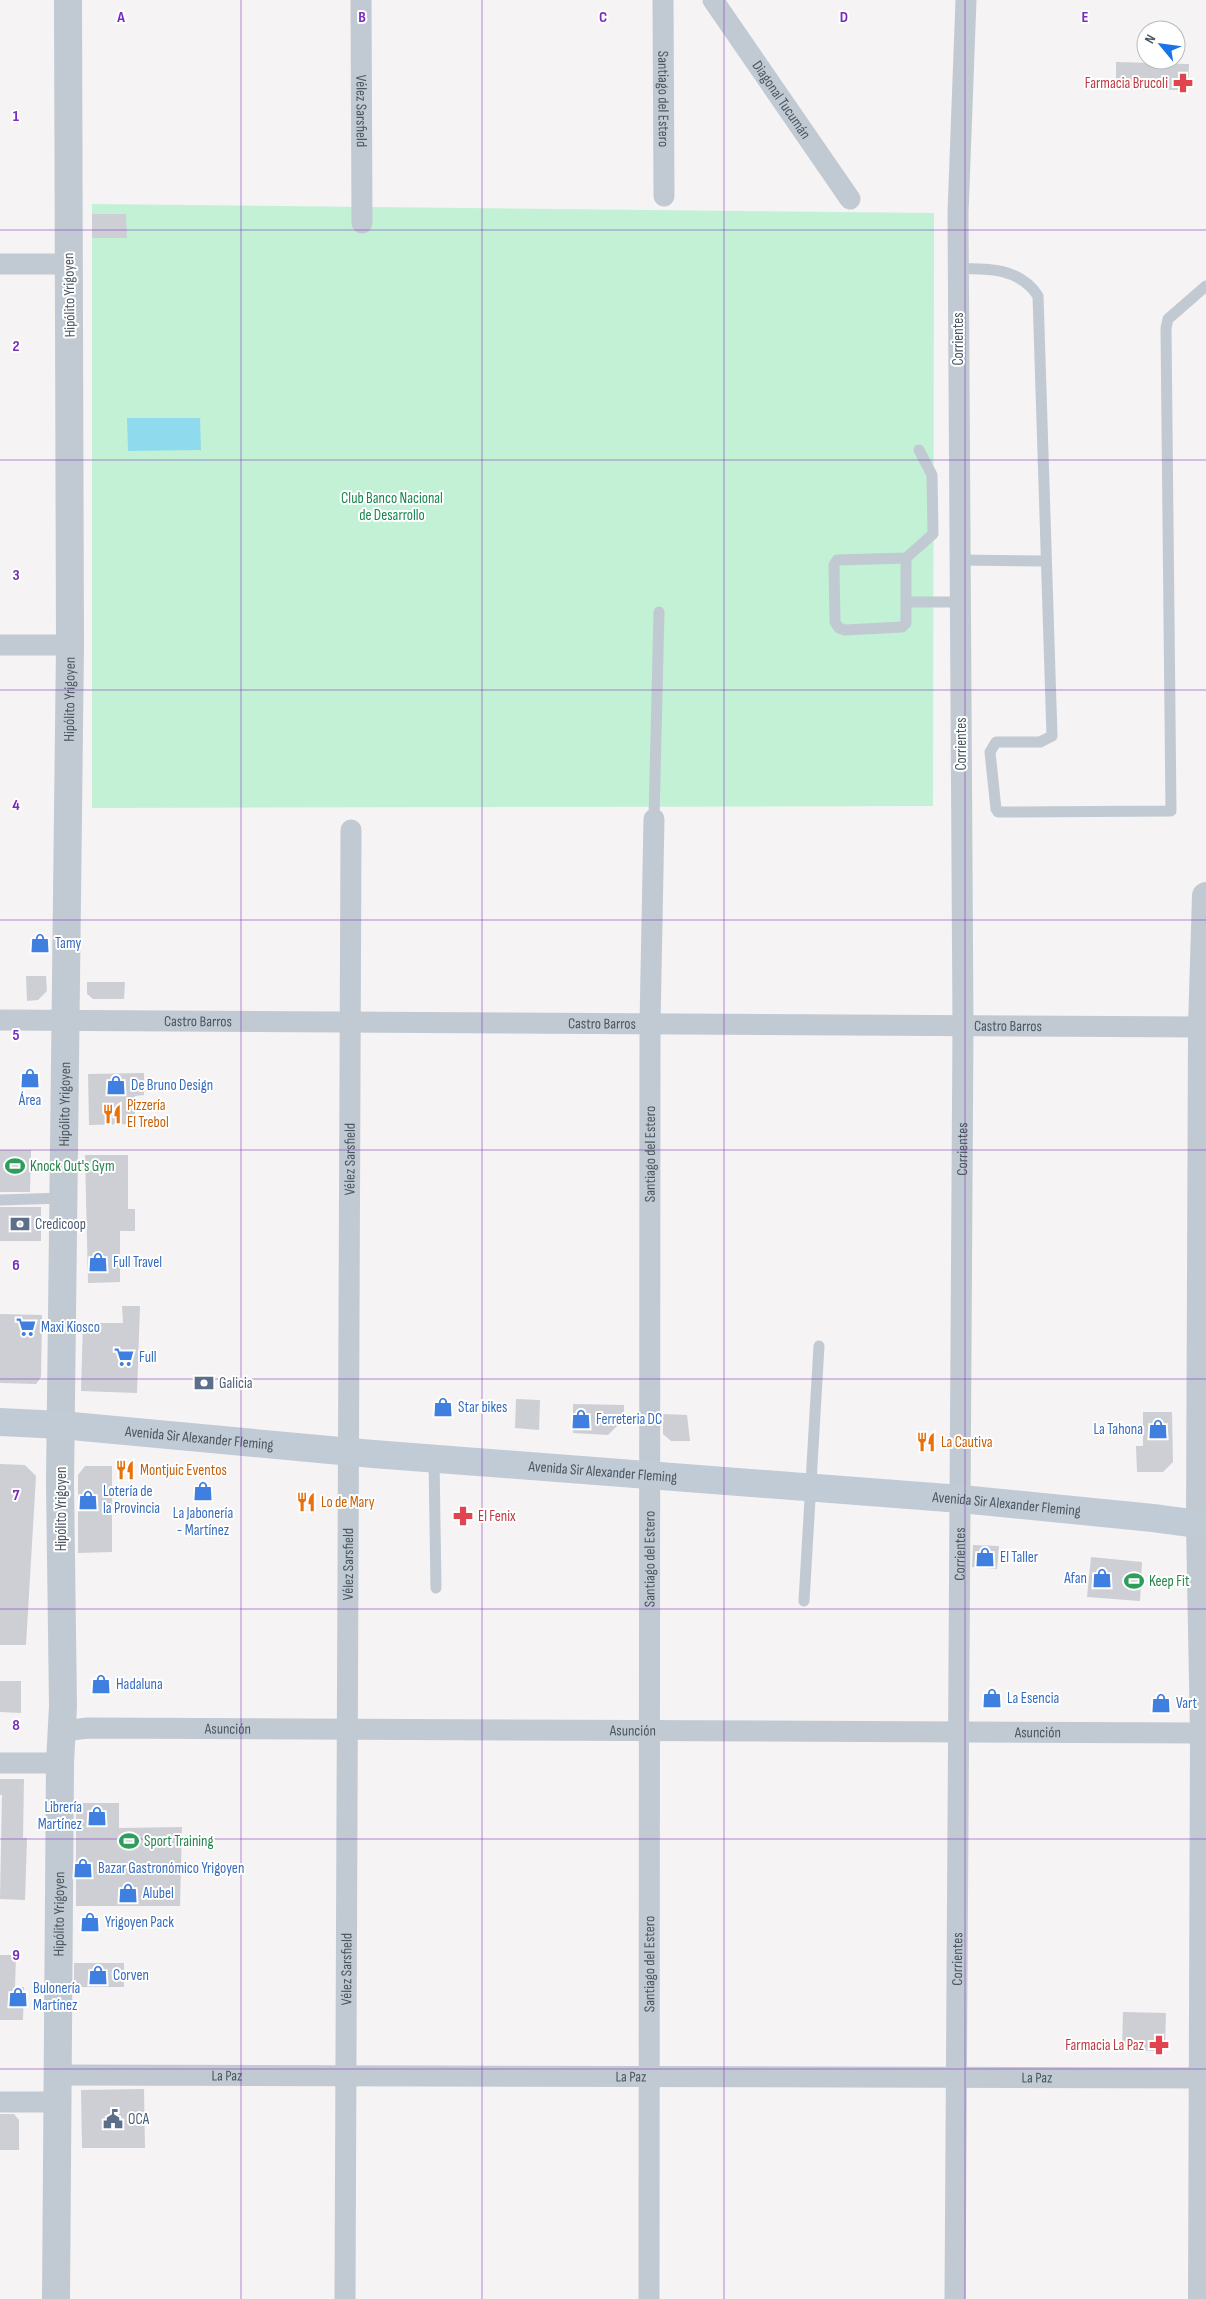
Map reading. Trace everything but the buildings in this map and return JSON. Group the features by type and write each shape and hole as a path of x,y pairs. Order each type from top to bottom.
{"main road":[{"name":"Avenida Sir Alexander Fleming","path":"0,1422 61,1425 434,1459 960,1498 1203,1525"}],"street":[{"name":"Hipólito Yrigoyen","path":"56,2299 59,2102 60,1763 62,1731 61,1425 70,645 68,0"},
{"name":"Vélez Sarsfield","path":"360,0 362,223"},
{"name":"Santiago del Estero","path":"663,0 664,196"},
{"name":"Diagonal Tucumán","path":"713,0 850,199"},
{"name":"Corrientes","path":"955,2299 963,1026 958,213 966,0"},
{"path":"0,264 68,264"},
{"path":"0,645 70,645"},
{"name":"Santiago del Estero","path":"649,2299 648,1475 650,1025 654,819"},
{"name":"Vélez Sarsfield","path":"345,2299 352,830"},
{"path":"1202,2299 1204,2072 1204,1027 1206,896"},
{"name":"Castro Barros","path":"0,1020 66,1022 1204,1027"},
{"name":"Asunción","path":"62,1731 88,1728 1204,1733"},
{"path":"0,1764 60,1763"},
{"name":"La Paz","path":"59,2075 957,2078 1204,2072"},
{"path":"0,2102 59,2102"}],"lane":[{"path":"958,269 1005,270 1032,286 1038,296 1052,736 1040,742 996,742 990,752 996,809 1002,812 1171,811 1166,328 1168,319 1206,286"},
{"path":"906,558 906,623 902,627 846,630 839,628 834,622 834,565 837,560 906,558 933,534 932,475 919,450"},
{"path":"960,560 1046,561"},
{"path":"906,602 960,602"},
{"path":"654,819 659,612"},
{"path":"0,1200 64,1198"},
{"path":"804,1602 820,1346"},
{"path":"434,1459 436,1588"}],"green space":[{"name":"Club Banco Nacional de Desarrollo","path":"92,204 934,213 933,806 92,808"}],"water":[{"path":"127,418 200,418 201,450 128,451"}],"place":[{"name":"Farmacia Brucoli","path":"1183,83"},
{"name":"Tamy","path":"40,943"},
{"name":"Área","path":"30,1078"},
{"name":"De Bruno Design","path":"116,1085"},
{"name":"Pizzería El Trebol","path":"112,1114"},
{"name":"Knock Out's Gym","path":"15,1166"},
{"name":"Credicoop","path":"20,1224"},
{"name":"Full Travel","path":"98,1262"},
{"name":"Maxi Kiosco","path":"26,1327"},
{"name":"Full","path":"124,1357"},
{"name":"Galicia","path":"204,1383"},
{"name":"Star bikes","path":"443,1407"},
{"name":"Ferreteria DC","path":"581,1419"},
{"name":"La Tahona","path":"1158,1429"},
{"name":"La Cautiva","path":"926,1442"},
{"name":"Montjuic Eventos","path":"125,1470"},
{"name":"La Jabonería - Martínez","path":"203,1491"},
{"name":"Lotería de la Provincia","path":"88,1500"},
{"name":"Lo de Mary","path":"306,1502"},
{"name":"El Fenix","path":"463,1516"},
{"name":"El Taller","path":"985,1557"},
{"name":"Afan","path":"1102,1578"},
{"name":"Keep Fit","path":"1134,1581"},
{"name":"Hadaluna","path":"101,1684"},
{"name":"La Esencia","path":"992,1698"},
{"name":"Vart","path":"1161,1703"},
{"name":"Librería Martínez","path":"97,1816"},
{"name":"Sport Training","path":"129,1841"},
{"name":"Bazar Gastronómico Yrigoyen","path":"83,1868"},
{"name":"Alubel","path":"128,1893"},
{"name":"Yrigoyen Pack","path":"90,1922"},
{"name":"Corven","path":"98,1975"},
{"name":"Bulonería Martínez","path":"18,1997"},
{"name":"Farmacia La Paz","path":"1159,2045"},
{"name":"OCA","path":"113,2119"}]}
